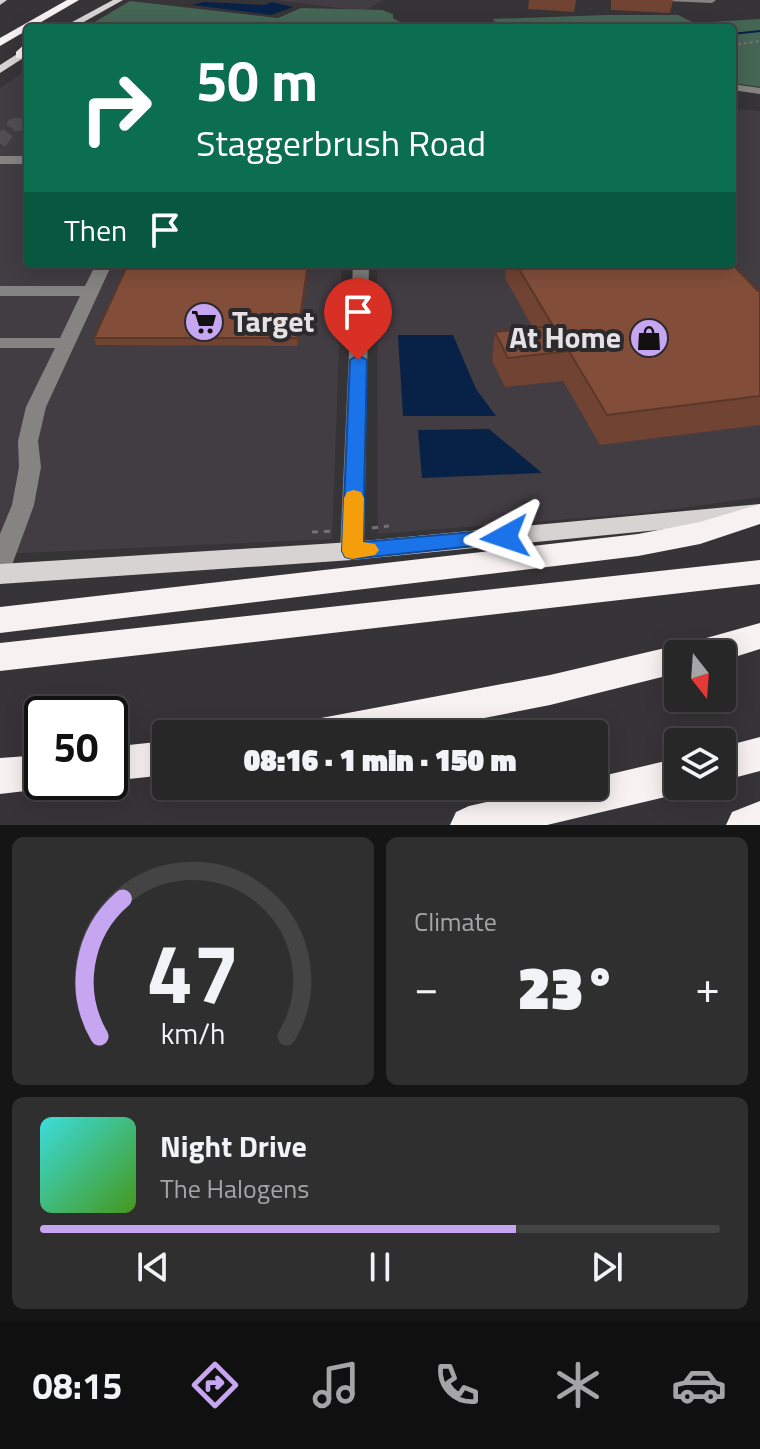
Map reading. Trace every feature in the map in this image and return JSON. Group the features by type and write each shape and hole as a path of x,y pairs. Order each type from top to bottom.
{"highway":[{"path":"27,13 54,0"},
{"path":"33,24 74,0"},
{"path":"55,24 96,0"},
{"path":"0,43 24,29"},
{"path":"0,620 638,545 700,533 760,513"},
{"path":"0,657 760,572"},
{"path":"736,643 760,636"},
{"path":"394,720 550,690 664,662"},
{"path":"736,760 760,754"},
{"path":"128,762 152,760"},
{"path":"0,776 24,774"},
{"path":"469,825 664,779"},
{"path":"745,825 760,820"}],"main road":[{"path":"74,24 119,0"},
{"path":"0,70 24,51"},
{"path":"0,574 352,551 760,513"}],"street":[{"path":"649,0 712,0"},
{"path":"736,88 760,91"},
{"path":"0,160 24,160"},
{"path":"0,565 23,505 30,467 28,441 36,407 102,268"},
{"path":"352,551 361,268"},
{"path":"0,291 91,291"},
{"path":"0,343 66,343"}],"path":[{"path":"736,44 760,41"}],"shaded area":[{"path":"273,0 383,0 364,11"},
{"path":"24,72 24,268 342,268 332,539 0,554 0,88"},
{"path":"736,109 760,111 760,497 645,513 378,534 377,268 736,268"}],"green space":[{"path":"130,1 278,18 301,8 382,10 393,14 393,18 400,22 398,24 93,23"},
{"path":"678,15 694,23 760,19 760,87 736,84 736,24 498,24 492,19"}],"water":[{"path":"204,2 266,5 271,2 293,7 271,15 192,5"},
{"path":"398,335 453,335 476,389 496,416 403,416"},
{"path":"489,429 542,473 422,478 418,430"}],"building":[{"name":"Target","path":"126,268 307,268 297,338 94,338"},
{"name":"At Home","path":"518,268 736,268 760,291 760,396 607,415 569,351 508,358 495,332 553,326"}],"waterway":[{"path":"736,34 760,31"}],"tunnel":[{"path":"0,143 13,125 24,124"}],"slow traffic":[{"path":"354,498 352,551 368,550"}],"place":[{"name":"Target","path":"204,322"},
{"name":"At Home","path":"649,338"}],"route":[{"path":"358,360 352,551 505,537"}]}
